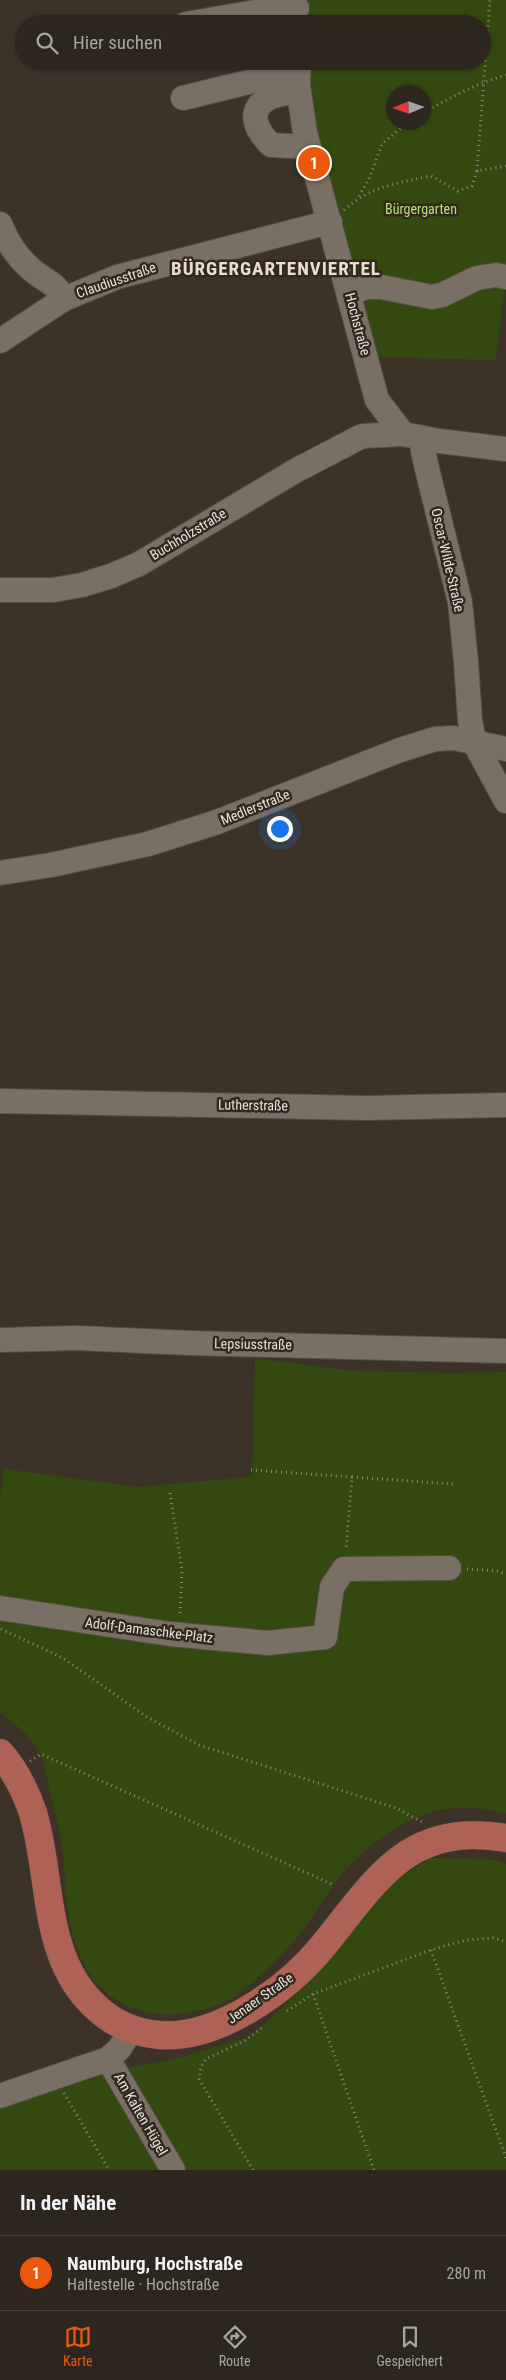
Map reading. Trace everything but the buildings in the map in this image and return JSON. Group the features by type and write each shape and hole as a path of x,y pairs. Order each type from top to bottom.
{"main road":[{"name":"Jenaer Straße","path":"7,1762 26,1796 37,1830 53,1925 65,1965 74,1981 95,2007 118,2024 154,2035 178,2036 198,2032 226,2022 257,2004 307,1963 375,1880 406,1854 431,1843 457,1837 486,1836 506,1838"}],"street":[{"path":"238,15 285,7 298,11"},
{"path":"183,98 299,74"},
{"path":"299,74 256,109 254,120 261,135 271,145 309,147"},
{"name":"Hochstraße","path":"299,74 309,147 377,400 413,436"},
{"name":"Claudiusstraße","path":"0,341 64,299 117,277 330,222"},
{"path":"0,224 10,247 32,270 56,286 64,299"},
{"path":"349,293 367,287 381,287 432,298 442,296 477,278 506,277"},
{"path":"362,436 377,400"},
{"name":"Buchholzstraße","path":"0,590 53,590 82,585 111,576 139,564 295,470 362,436 413,436 506,448"},
{"name":"Oscar-Wilde-Straße","path":"413,436 426,466 460,602 470,720 474,742 506,801"},
{"name":"Medlerstraße","path":"0,873 52,865 156,841 216,822 400,750 435,739 454,738 506,749"},
{"name":"Lutherstraße","path":"0,1101 366,1108 506,1105"},
{"name":"Lepsiusstraße","path":"0,1340 77,1338 190,1343 506,1351"},
{"path":"344,1569 449,1568"},
{"name":"Adolf-Damaschke-Platz","path":"0,1608 177,1634 268,1643 298,1640 324,1637 332,1587 344,1569"},
{"path":"0,2096 108,2059 120,2049 132,2029"},
{"name":"Am Kalten Hügel","path":"108,2059 173,2170"}],"path":[{"path":"489,15 490,0"},
{"path":"330,222 359,197 384,186 431,176 458,192 472,186 476,171 484,70"},
{"path":"431,109 449,97 483,82 506,75"},
{"path":"359,197 369,179 382,144 399,130"},
{"path":"476,171 506,166"},
{"path":"251,1470 453,1484"},
{"path":"344,1569 352,1477"},
{"path":"170,1493 182,1570 182,1596 177,1634"},
{"path":"449,1568 498,1571 506,1574"},
{"path":"0,1629 63,1658 147,1717 199,1745 396,1808 432,1827"},
{"path":"7,1762 41,1754 334,1885"},
{"path":"284,2013 313,1994 431,1950 466,1940 493,1938 506,1942"},
{"path":"431,1950 506,2158"},
{"path":"313,1994 374,2170"},
{"path":"253,2170 199,2078 201,2067 206,2059 244,2041 270,2023"},
{"path":"59,2077 64,2094 108,2170"}],"green space":[{"name":"Bürgergarten","path":"307,0 506,0 506,275 496,360 375,357 303,81 304,70 491,70 491,15 306,15"},
{"path":"255,1358 353,1371 506,1372 506,1813 476,1808 458,1808 422,1815 404,1823 357,1858 333,1886 292,1944 252,1983 228,2001 219,2005 188,2013 158,2014 136,2009 117,2001 102,1989 90,1975 81,1958 69,1919 62,1845 42,1759 38,1749 29,1737 0,1712 0,1497 4,1469 138,1487 252,1477"},
{"path":"431,1858 497,1860 506,1864 506,2170 0,2170 0,2108 115,2070 172,2060 251,2036 311,1981 384,1887"}],"place":[{"name":"Naumburg, Hochstraße","path":"314,163"}],"district":[{"name":"BÜRGERGARTENVIERTEL","path":"276,268"}]}
